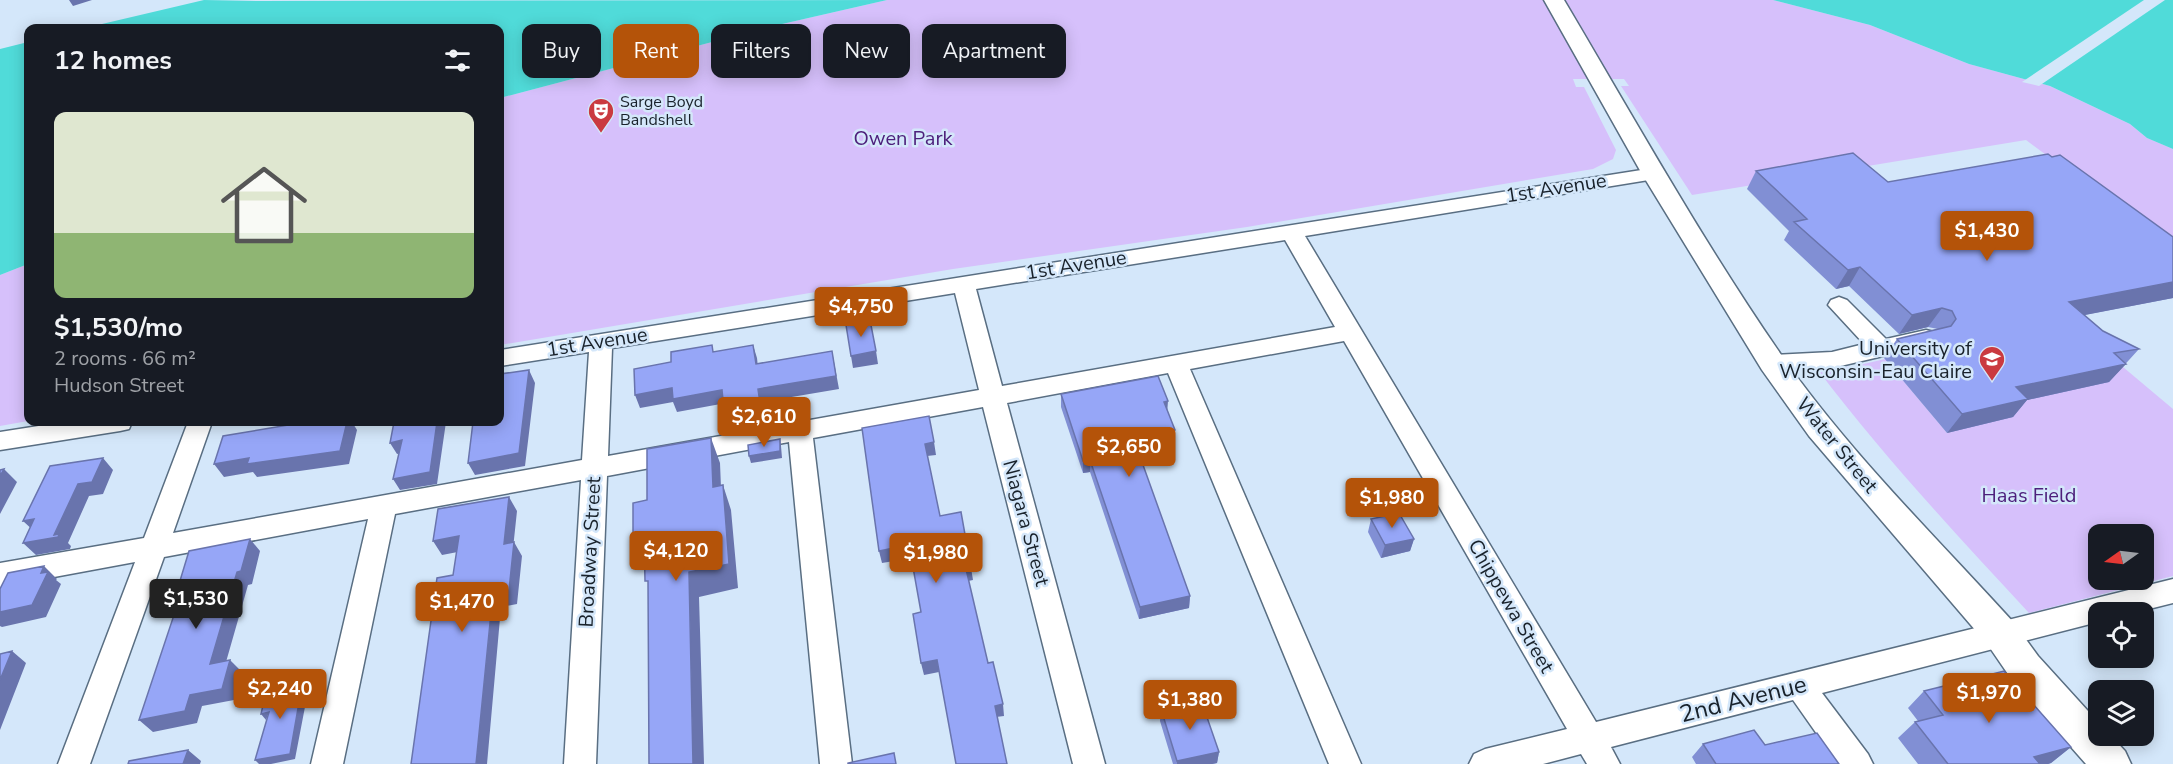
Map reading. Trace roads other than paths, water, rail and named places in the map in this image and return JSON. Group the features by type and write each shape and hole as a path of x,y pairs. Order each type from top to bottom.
{"main road":[{"name":"Water Street","path":"1554,0 1654,174 1772,363 1820,428 2001,634 2025,668 2111,764"}],"street":[{"name":"1st Avenue","path":"504,357 963,282 1654,174"},
{"name":"Chippewa Street","path":"1291,231 1604,764"},
{"name":"Niagara Street","path":"963,282 1089,764"},
{"path":"1839,305 1881,348"},
{"path":"0,575 1350,332"},
{"path":"1772,363 1832,360 1929,337"},
{"name":"Broadway Street","path":"580,764 601,341"},
{"path":"1176,363 1346,764"},
{"path":"0,441 95,426"},
{"path":"74,764 198,426"},
{"path":"800,430 836,764"},
{"path":"327,764 384,506"},
{"name":"2nd Avenue","path":"1485,764 2173,591"},
{"path":"1799,685 1857,764"}],"place":[{"name":"Sarge Boyd Bandshell","path":"601,134"},
{"name":"University of Wisconsin-Eau Claire","path":"1992,382"}],"park label":[{"name":"Owen Park","path":"903,138"},
{"name":"Haas Field","path":"2029,495"}]}
